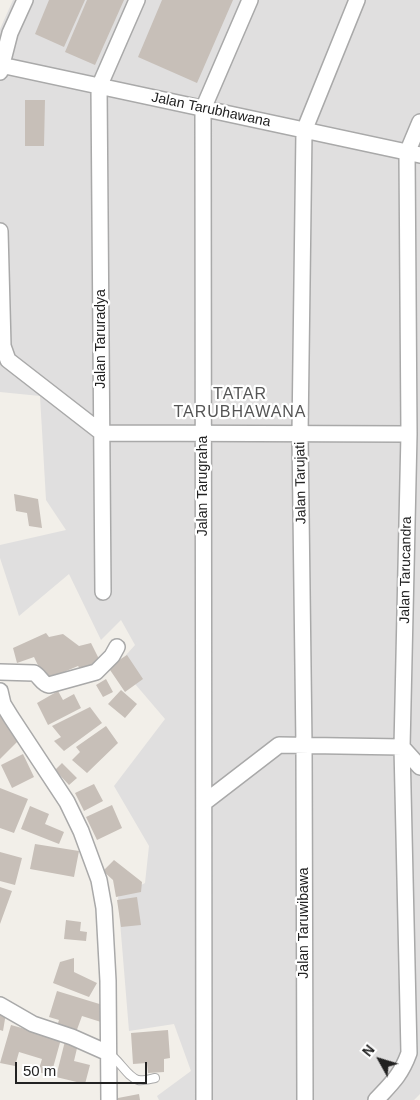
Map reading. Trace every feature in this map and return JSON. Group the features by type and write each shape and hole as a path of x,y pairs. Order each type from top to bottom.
{"street":[{"path":"1,69 10,33 25,0"},
{"path":"99,87 137,0"},
{"path":"203,109 250,0"},
{"path":"304,130 357,0"},
{"name":"Jalan Tarubhawana","path":"1,69 99,87 413,154"},
{"name":"Jalan Taruradya","path":"99,87 103,592"},
{"name":"Jalan Tarugraha","path":"203,109 204,1100"},
{"path":"413,154 420,122"},
{"name":"Jalan Tarujati","path":"304,130 300,434 304,746"},
{"name":"Jalan Tarucandra","path":"376,1100 403,1069 408,1053 402,748 413,154"},
{"path":"0,231 3,346 8,360 102,433 409,434"},
{"path":"0,672 34,673 37,674 44,684 49,685 96,672 112,656 117,647"},
{"path":"0,691 3,704 67,802 81,831 99,880 104,908 108,981 109,1100"},
{"path":"205,802 279,745 402,748 420,767"},
{"name":"Jalan Taruwibawa","path":"304,746 305,1100"},
{"path":"0,1006 33,1024 72,1037 108,1053"}],"lane":[{"path":"108,1053 115,1057 130,1076 137,1080 155,1078"}],"shaded area":[{"path":"13,0 420,0 420,1094 414,1100 159,1100 157,1096 191,1071 174,1024 129,1031 118,897 145,883 149,846 114,786 165,719 118,664 135,645 121,620 101,640 69,574 19,616 0,558 0,545 66,530 46,500 40,396 0,392 0,29"}],"building":[{"path":"49,0 85,0 64,47 35,34"},
{"path":"87,0 124,0 95,65 65,52"},
{"path":"162,0 233,0 197,83 138,57"},
{"path":"25,100 45,100 44,146 25,146"},
{"path":"14,494 38,499 42,528 29,526 27,513 16,511"},
{"path":"46,633 49,637 63,634 79,646 91,643 101,663 82,671 78,666 45,680 34,657 17,663 13,648"},
{"path":"127,655 143,679 125,692 108,667"},
{"path":"106,679 113,692 103,697 96,685"},
{"path":"121,690 137,704 125,718 108,704"},
{"path":"58,691 63,700 74,694 81,708 48,725 37,703"},
{"path":"90,707 102,723 64,751 54,741 61,737 52,726"},
{"path":"0,715 18,741 0,759"},
{"path":"106,726 118,743 87,773 72,760 80,752 76,747"},
{"path":"23,754 34,777 12,788 1,765"},
{"path":"62,763 77,778 69,785 55,770"},
{"path":"94,784 103,801 84,811 75,793"},
{"path":"0,788 28,799 14,833 0,828"},
{"path":"112,805 122,828 97,840 86,817"},
{"path":"30,806 49,814 45,824 64,832 59,844 21,829"},
{"path":"35,844 79,851 74,877 30,869"},
{"path":"0,852 22,858 15,885 0,881"},
{"path":"114,860 142,882 141,892 116,897 113,880 103,871"},
{"path":"0,887 12,891 0,924"},
{"path":"137,897 141,925 121,927 117,900"},
{"path":"66,920 81,922 80,931 87,932 86,941 64,939"},
{"path":"74,958 74,972 97,983 89,997 53,983 60,962"},
{"path":"57,991 106,1006 101,1022 82,1016 75,1035 56,1029 59,1020 49,1017"},
{"path":"0,1012 6,1013 3,1031 0,1030"},
{"path":"11,1025 61,1039 51,1075 38,1072 42,1059 19,1052 15,1066 0,1063"},
{"path":"168,1030 170,1058 164,1059 164,1072 148,1073 147,1063 133,1064 131,1033"},
{"path":"65,1041 78,1044 74,1061 90,1065 85,1084 56,1077"},
{"path":"139,1094 140,1100 118,1100 118,1098"}],"district":[{"name":"TATAR TARUBHAWANA","path":"240,404"}]}
